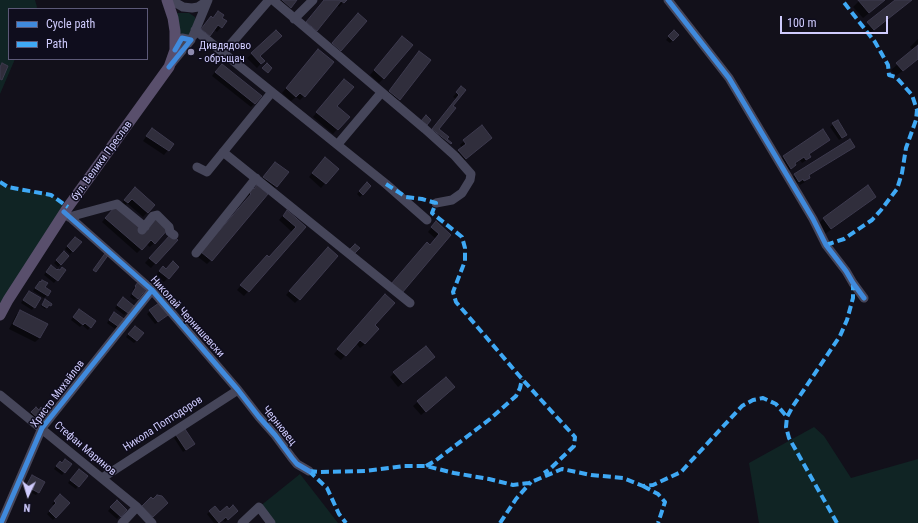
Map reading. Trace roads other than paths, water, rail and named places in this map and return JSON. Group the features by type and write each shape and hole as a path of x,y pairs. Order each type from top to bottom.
{"main road":[{"name":"бул. Велики Преслав","path":"0,315 8,300 169,67 174,50 175,30 173,18 166,0"}],"street":[{"path":"171,0 183,7 192,8 198,7 208,0"},
{"path":"169,67 191,40 208,0"},
{"path":"224,52 269,0"},
{"path":"273,0 381,93 425,128 455,156 471,174 470,180 462,193 452,200 436,203"},
{"path":"294,19 313,0"},
{"path":"668,0 728,78 813,219 826,245 864,298"},
{"path":"196,30 338,144 427,220"},
{"path":"174,50 182,38 191,40"},
{"path":"197,167 207,172 272,92"},
{"path":"338,144 381,93"},
{"path":"223,152 410,303"},
{"path":"196,253 256,178"},
{"path":"67,214 117,204 143,229 153,216 157,215 170,227 170,232 174,235"},
{"name":"Николай Чернишевски","path":"67,214 152,290 238,390"},
{"name":"Христо Михайлов","path":"1,523 42,428 152,290"},
{"name":"Чернювец","path":"238,390 297,464 309,471"},
{"name":"Никола Поптодоров","path":"102,478 238,390"},
{"name":"Стефан Маринов","path":"0,395 137,507 152,523"},
{"path":"122,523 137,507"},
{"path":"242,523 259,507 271,523"}],"place":[{"name":"Дивдядово - обръщач","path":"191,52"}]}
